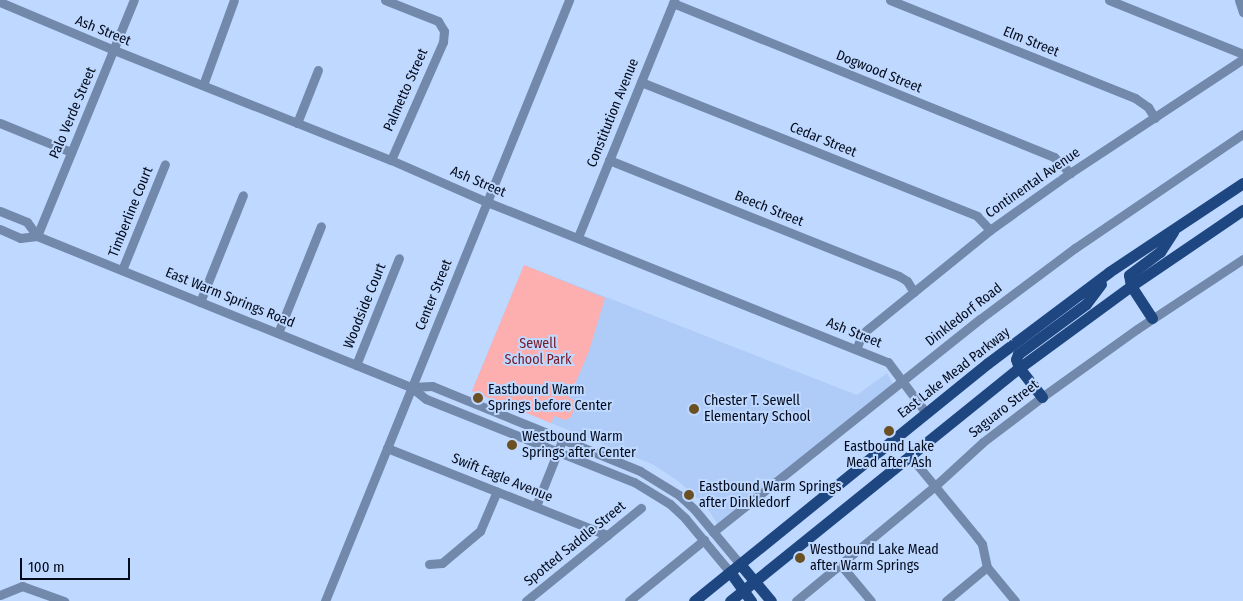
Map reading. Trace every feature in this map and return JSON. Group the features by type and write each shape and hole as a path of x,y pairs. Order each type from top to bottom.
{"main road":[{"name":"East Lake Mead Parkway","path":"694,601 988,363 1109,272 1243,183"},
{"path":"730,601 1019,368 1131,286 1243,210"},
{"path":"1152,318 1131,286 1129,275 1160,252 1176,227"},
{"path":"1042,397 1016,363 1018,354 1086,304 1109,272"},
{"name":"East Warm Springs Road","path":"740,564 771,601"},
{"name":"East Warm Springs Road","path":"730,572 751,601"}],"street":[{"name":"Palo Verde Street","path":"36,236 134,0"},
{"path":"203,85 234,0"},
{"name":"Palmetto Street","path":"385,0 438,21 444,31 443,42 390,160"},
{"name":"Center Street","path":"325,601 569,0"},
{"name":"Elm Street","path":"890,0 1135,98 1148,107 1155,118"},
{"path":"1109,0 1243,54"},
{"path":"1239,0 1243,12"},
{"name":"Ash Street","path":"0,2 114,50 390,160 487,202 888,362 926,413"},
{"name":"Constitution Avenue","path":"578,237 673,2"},
{"name":"Dogwood Street","path":"673,2 1054,157 1070,173"},
{"name":"Continental Avenue","path":"856,349 863,333 990,230 1070,173 1243,59"},
{"path":"297,123 318,70"},
{"name":"Cedar Street","path":"641,82 976,216 990,230"},
{"path":"0,123 71,152"},
{"name":"Dinkledorf Road","path":"713,532 902,380 1075,248 1243,134"},
{"name":"Beech Street","path":"609,160 898,276 907,282 914,292"},
{"name":"Timberline Court","path":"122,270 165,164"},
{"path":"200,302 243,195"},
{"name":"East Warm Springs Road","path":"0,211 27,222 36,236"},
{"path":"278,333 321,226"},
{"name":"East Warm Springs Road","path":"0,229 20,238 36,236 122,270 411,387 426,399 634,482 652,492 686,518 730,572"},
{"name":"Woodside Court","path":"356,365 399,258"},
{"name":"Saguaro Street","path":"796,601 935,486 983,442 1152,318 1243,259"},
{"name":"East Warm Springs Road","path":"411,387 432,386 640,471 660,482 690,505 740,564"},
{"path":"536,506 562,438"},
{"name":"Swift Eagle Avenue","path":"386,448 607,535"},
{"path":"910,456 982,544 987,567 1015,601"},
{"path":"429,564 442,563 480,531 497,491"},
{"name":"Spotted Saddle Street","path":"526,601 641,508"},
{"path":"629,601 704,540"},
{"path":"840,564 871,601"},
{"path":"946,601 987,567"},
{"path":"0,595 22,586 64,601"}],"shaded area":[{"name":"Chester T. Sewell Elementary School","path":"524,265 857,395 887,373 896,390 721,530 710,512 694,495 678,481 652,464 472,391"}],"green space":[{"name":"Sewell School Park","path":"524,265 605,298 589,351 569,398 577,401 571,417 565,420 554,416 551,423 472,391"}],"place":[{"name":"Eastbound Warm Springs before Center","path":"478,398"},
{"name":"Chester T. Sewell Elementary School","path":"694,409"},
{"name":"Eastbound Lake Mead after Ash","path":"889,431"},
{"name":"Westbound Warm Springs after Center","path":"512,445"},
{"name":"Eastbound Warm Springs after Dinkledorf","path":"689,495"},
{"name":"Westbound Lake Mead after Warm Springs","path":"800,558"}]}
